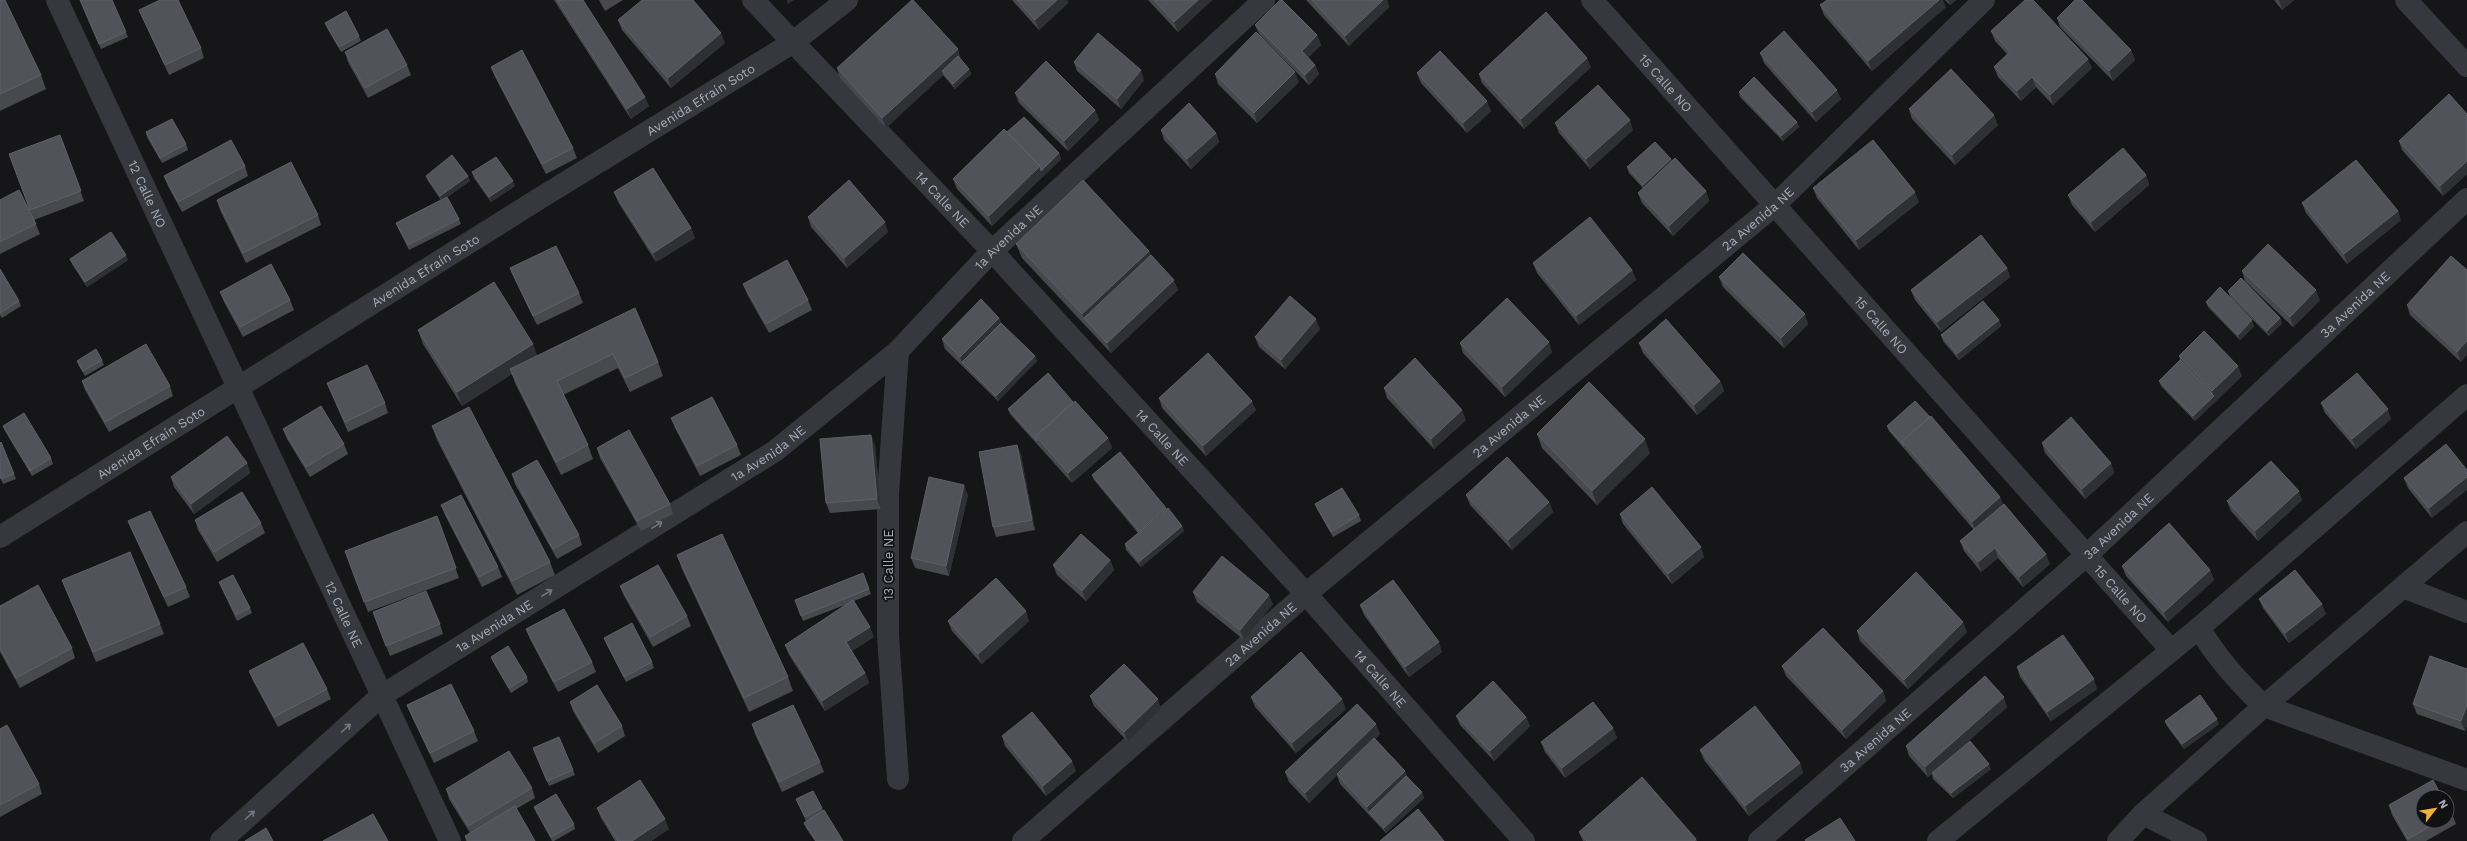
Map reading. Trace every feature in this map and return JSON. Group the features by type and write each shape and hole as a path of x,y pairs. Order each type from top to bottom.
{"street":[{"name":"12 Calle NO","path":"57,0 236,388"},
{"name":"14 Calle NE","path":"753,0 792,43 992,251 1306,594 1524,841"},
{"name":"Avenida Efraín Soto","path":"0,537 236,388 792,43 847,0"},
{"name":"1a Avenida NE","path":"221,841 382,696 775,451 898,351 992,251 1264,0"},
{"name":"15 Calle NO","path":"1592,0 1776,204 2171,650"},
{"name":"2a Avenida NE","path":"1023,841 1306,594 1776,204 1984,0"},
{"path":"2406,0 2467,66"},
{"name":"3a Avenida NE","path":"1759,841 2087,555 2467,199"},
{"name":"13 Calle NE","path":"898,351 888,494 888,636 898,779"},
{"name":"12 Calle NE","path":"236,388 450,841"},
{"path":"1938,841 2199,628 2467,395"},
{"path":"2118,841 2143,814 2264,706 2467,532"},
{"path":"2403,587 2467,612"},
{"path":"2199,628 2217,657 2239,683 2264,706 2467,780"},
{"path":"2143,814 2196,841"}],"building":[{"path":"0,0 5,0 41,75 0,94"},
{"path":"80,0 112,0 126,32 99,44"},
{"path":"160,0 178,0 201,48 165,65 139,10"},
{"path":"557,0 583,0 645,97 627,109"},
{"path":"642,0 693,0 721,33 668,78 618,20"},
{"path":"912,0 958,49 882,118 837,68"},
{"path":"1017,0 1057,0 1035,20"},
{"path":"1154,0 1198,0 1174,22"},
{"path":"1280,0 1282,0 1317,35 1302,51 1315,65 1305,75 1255,25"},
{"path":"1312,0 1383,0 1345,36"},
{"path":"1827,0 1939,0 1868,61 1820,5"},
{"path":"2025,0 2033,0 2088,59 2050,95 2032,77 2017,91 1994,67 2010,52 1991,31"},
{"path":"2075,0 2082,0 2131,50 2109,71 2057,18"},
{"path":"346,11 359,36 339,47 325,23"},
{"path":"1546,12 1587,58 1521,119 1479,74"},
{"path":"387,29 407,65 365,88 345,52"},
{"path":"1784,31 1837,90 1812,112 1760,53"},
{"path":"1256,32 1295,72 1254,113 1215,74"},
{"path":"1098,33 1141,70 1117,99 1074,62"},
{"path":"522,50 573,148 542,164 491,67"},
{"path":"1440,51 1487,101 1463,123 1417,73"},
{"path":"958,56 969,69 953,84 942,71"},
{"path":"1046,61 1095,110 1064,141 1015,93"},
{"path":"1951,69 1994,115 1952,155 1909,109"},
{"path":"1754,77 1797,122 1781,136 1739,92"},
{"path":"1598,85 1630,120 1586,159 1555,123"},
{"path":"2449,94 2467,114 2467,161 2440,186 2399,141"},
{"path":"1189,103 1216,133 1187,159 1161,130"},
{"path":"1024,117 1059,153 1041,171 1040,166 1007,132"},
{"path":"172,119 186,144 160,158 146,132"},
{"path":"1004,129 1040,166 989,216 953,179"},
{"path":"60,135 81,191 30,210 9,154"},
{"path":"231,140 245,166 178,202 164,176"},
{"path":"1873,140 1915,192 1856,240 1813,188"},
{"path":"1655,142 1671,159 1643,185 1627,167"},
{"path":"2123,148 2146,175 2091,222 2068,195"},
{"path":"452,155 468,176 440,196 426,176"},
{"path":"496,157 513,181 489,197 472,172"},
{"path":"1675,158 1706,191 1669,226 1638,193"},
{"path":"2356,160 2398,211 2344,254 2302,203"},
{"path":"291,162 318,215 243,253 217,200"},
{"path":"653,168 691,228 653,253 614,192"},
{"path":"849,180 885,222 844,258 808,217"},
{"path":"1083,180 1149,251 1082,314 1016,244"},
{"path":"19,190 36,224 0,242 0,200"},
{"path":"447,197 459,219 408,245 396,223"},
{"path":"1590,217 1632,270 1576,316 1533,263"},
{"path":"111,232 126,255 85,282 70,259"},
{"path":"1981,235 2007,268 1937,322 1911,290"},
{"path":"2268,244 2316,290 2290,317 2242,271"},
{"path":"556,246 579,293 533,316 510,268"},
{"path":"1743,253 1805,314 1781,338 1719,277"},
{"path":"1151,255 1174,280 1107,343 1084,318"},
{"path":"2451,256 2467,270 2467,341 2457,352 2407,305"},
{"path":"787,260 808,300 766,324 743,284"},
{"path":"271,264 290,300 240,327 220,292"},
{"path":"0,269 19,301 0,313"},
{"path":"2241,278 2280,318 2267,331 2228,291"},
{"path":"494,282 533,344 457,392 418,330"},
{"path":"2220,287 2252,320 2238,335 2206,302"},
{"path":"1290,296 1316,319 1281,360 1255,337"},
{"path":"1507,298 1549,342 1502,387 1460,343"},
{"path":"981,299 999,318 960,357 942,339"},
{"path":"1983,301 1999,320 1957,354 1941,335"},
{"path":"635,308 658,362 625,378 613,354 557,381 588,445 556,462 510,369"},
{"path":"1666,319 1720,381 1694,405 1639,343"},
{"path":"1001,323 1035,356 996,396 962,362"},
{"path":"2204,331 2238,366 2212,391 2179,356"},
{"path":"146,344 170,386 105,422 82,381"},
{"path":"96,349 102,360 83,371 77,361"},
{"path":"1208,353 1252,401 1203,446 1159,398"},
{"path":"1415,358 1462,410 1431,439 1384,388"},
{"path":"2180,360 2214,396 2193,416 2159,381"},
{"path":"367,365 385,403 345,422 327,383"},
{"path":"1048,373 1073,402 1036,436 1037,441 1008,409"},
{"path":"2357,373 2388,409 2352,439 2321,403"},
{"path":"1589,382 1645,439 1592,491 1537,434"},
{"path":"712,397 737,445 697,466 671,418"},
{"path":"1075,401 1108,438 1068,473 1036,436"},
{"path":"1915,401 1930,417 1902,441 1904,446 1887,426"},
{"path":"321,406 344,444 306,467 283,429"},
{"path":"469,407 550,562 512,581 432,426"},
{"path":"24,413 51,458 30,471 3,426"},
{"path":"1931,416 2000,497 1972,522 1902,441"},
{"path":"2071,417 2111,463 2082,489 2042,443"},
{"path":"629,430 670,504 637,521 597,448"},
{"path":"871,435 877,499 826,503 820,439"},
{"path":"227,436 247,463 191,504 171,477"},
{"path":"1,442 14,474 1,479 0,443"},
{"path":"2446,444 2467,470 2467,477 2429,508 2404,478"},
{"path":"1017,445 1032,520 993,527 979,452"},
{"path":"1120,452 1166,508 1139,531 1092,475"},
{"path":"1507,457 1549,502 1508,540 1466,495"},
{"path":"537,460 579,535 553,549 512,474"},
{"path":"2271,461 2299,491 2255,531 2227,501"},
{"path":"929,477 964,485 946,566 911,558"},
{"path":"1652,487 1701,547 1668,574 1620,514"},
{"path":"1342,488 1359,515 1331,532 1315,504"},
{"path":"242,492 261,523 214,552 195,520"},
{"path":"461,495 498,567 479,577 441,505"},
{"path":"2004,504 2046,554 2019,577 1995,548 1978,562 1960,541"},
{"path":"1168,508 1182,526 1139,562 1125,544"},
{"path":"150,511 186,587 164,597 128,521"},
{"path":"437,516 456,568 364,602 345,551"},
{"path":"2169,523 2210,570 2164,612 2122,566"},
{"path":"722,534 788,677 744,698 677,555"},
{"path":"1081,534 1110,560 1082,591 1053,565"},
{"path":"130,552 160,624 93,652 62,580"},
{"path":"1222,556 1269,595 1240,630 1193,592"},
{"path":"658,565 687,616 650,637 620,586"},
{"path":"2295,570 2322,604 2285,633 2259,599"},
{"path":"1916,572 1963,622 1904,680 1857,631"},
{"path":"863,573 869,589 801,616 795,600"},
{"path":"233,575 250,608 236,615 219,582"},
{"path":"996,578 1026,611 978,654 948,621"},
{"path":"1393,580 1439,642 1405,667 1360,605"},
{"path":"38,585 72,648 16,678 0,648 0,606"},
{"path":"426,591 440,624 386,646 373,612"},
{"path":"853,600 870,627 846,642 865,673 822,701 785,645"},
{"path":"564,609 592,662 554,682 526,629"},
{"path":"632,623 652,662 624,677 604,638"},
{"path":"1823,628 1883,691 1842,730 1782,666"},
{"path":"2063,635 2094,679 2047,712 2017,667"},
{"path":"303,643 327,689 274,717 249,671"},
{"path":"508,646 527,677 509,688 491,657"},
{"path":"1301,652 1342,699 1292,743 1251,697"},
{"path":"2430,656 2467,669 2467,705 2461,721 2413,704"},
{"path":"1124,664 1158,699 1124,732 1090,696"},
{"path":"1985,676 2004,697 1925,767 1906,746"},
{"path":"1493,681 1526,717 1490,751 1456,716"},
{"path":"451,684 474,731 430,753 407,705"},
{"path":"597,685 622,726 594,743 570,702"},
{"path":"2200,695 2217,719 2182,744 2165,721"},
{"path":"1593,702 1613,728 1562,768 1541,742"},
{"path":"1357,704 1376,724 1305,793 1285,772"},
{"path":"793,705 820,762 779,782 752,724"},
{"path":"1755,706 1800,763 1745,806 1700,750"},
{"path":"1032,712 1072,761 1043,786 1002,736"},
{"path":"7,725 39,784 0,805 0,729"},
{"path":"559,737 573,770 547,781 533,748"},
{"path":"1374,738 1405,771 1367,807 1337,774"},
{"path":"1970,741 1989,764 1951,793 1932,773"},
{"path":"509,751 532,788 468,826 446,789"},
{"path":"1406,776 1422,792 1384,828 1369,812"},
{"path":"1642,777 1696,839 1694,841 1587,841 1579,832"},
{"path":"640,780 665,819 632,841 618,841 597,808"},
{"path":"2433,780 2438,789 2417,789"},
{"path":"2415,790 2415,829 2426,829 2408,839 2389,805"},
{"path":"813,791 822,808 805,817 796,799"},
{"path":"556,794 574,824 551,837 534,807"},
{"path":"515,806 535,841 468,841 465,836"},
{"path":"1418,809 1444,841 1380,841"},
{"path":"824,810 843,841 816,841 804,823"},
{"path":"373,814 388,841 323,841"},
{"path":"1840,818 1855,841 1805,840"},
{"path":"266,828 273,841 245,841"}]}
